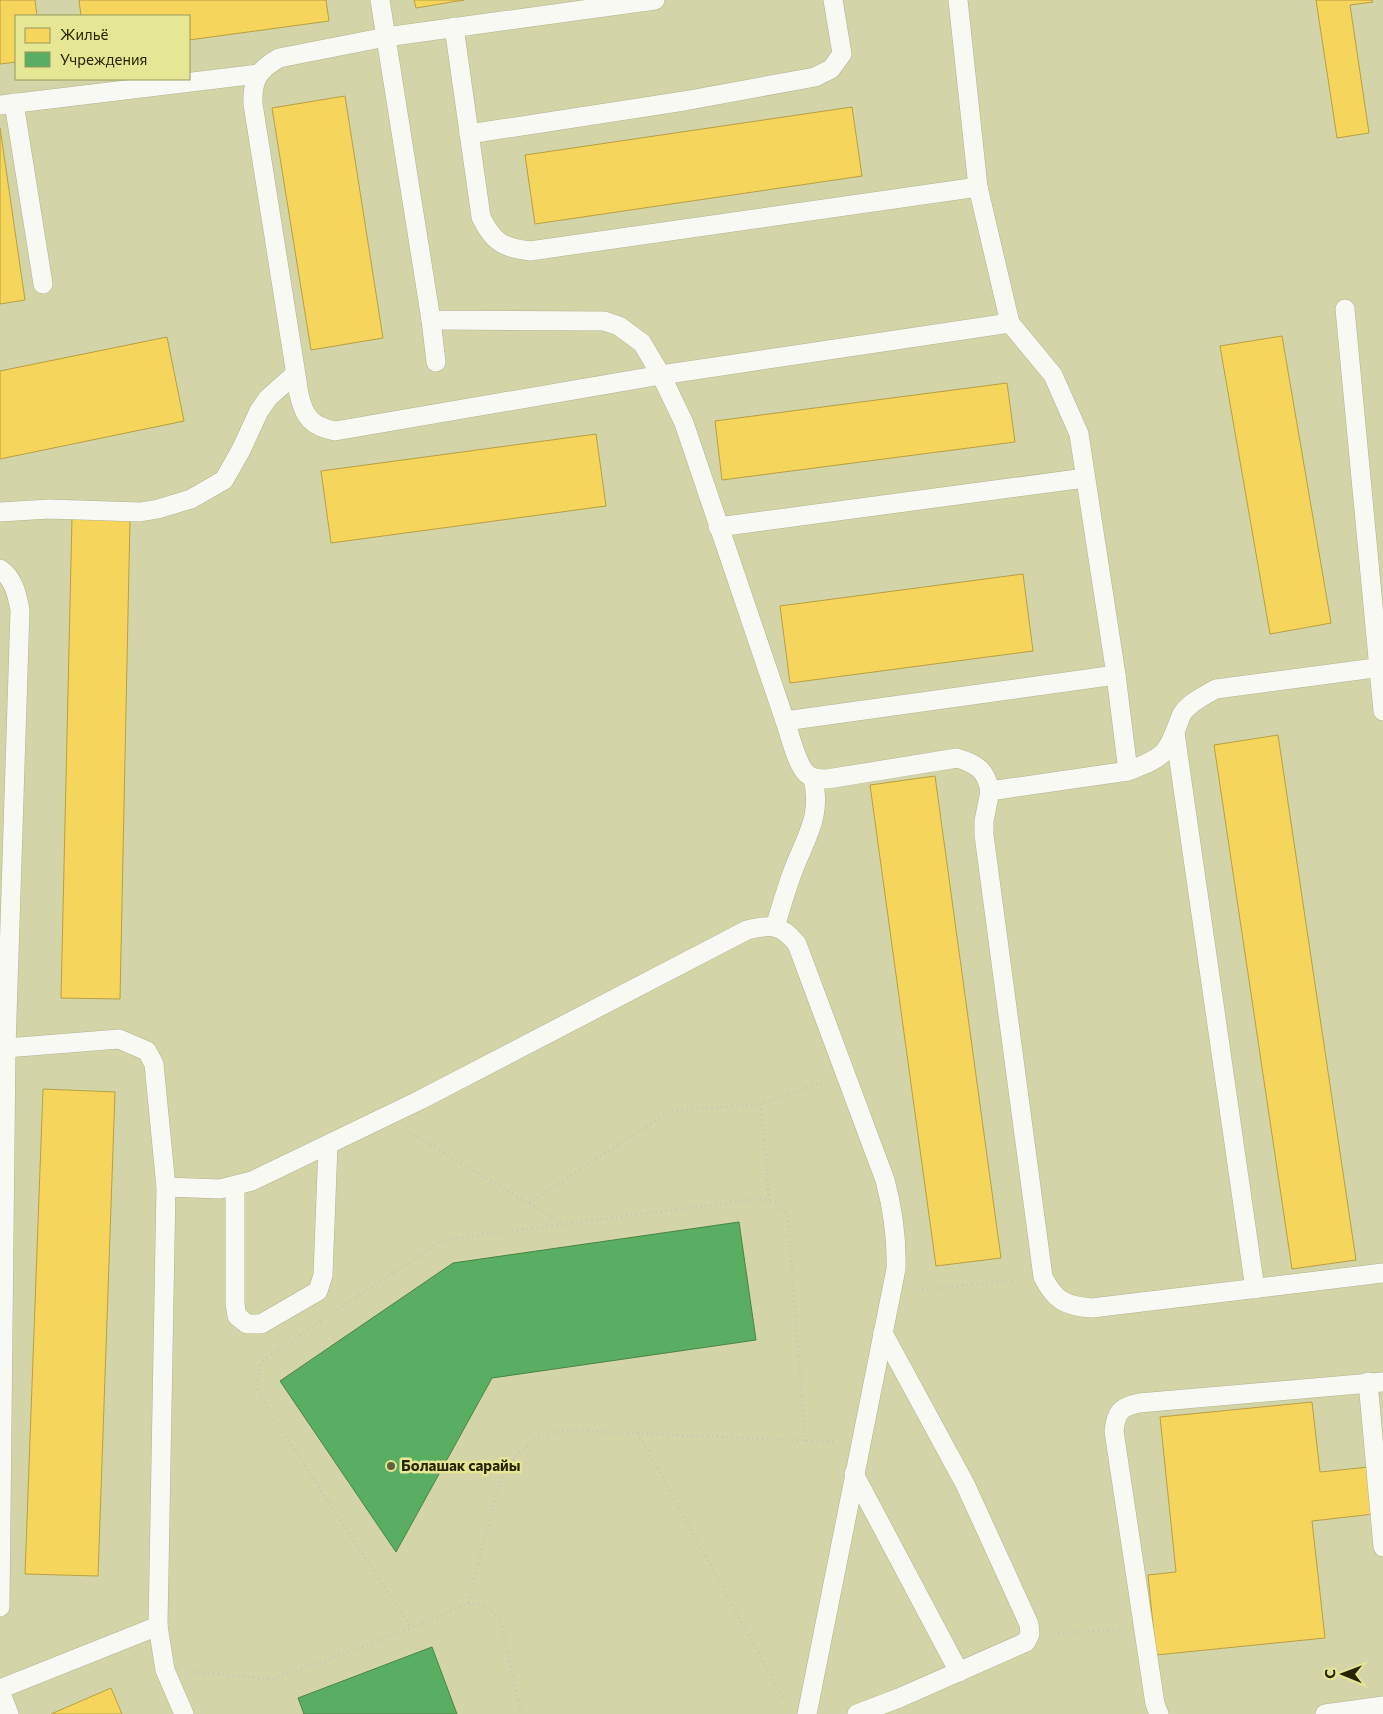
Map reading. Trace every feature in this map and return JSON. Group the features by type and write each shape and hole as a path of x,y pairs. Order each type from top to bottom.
{"lane":[{"path":"380,0 436,362"},
{"path":"655,0 386,37 279,58 267,64 258,74 252,89 253,104 295,374 302,409 310,420 323,428 335,431 661,375 1010,323"},
{"path":"469,134 684,101 815,78 832,69 842,54 833,0"},
{"path":"958,0 978,187 1010,323 1053,376 1079,434 1116,675 1128,771"},
{"path":"454,27 480,217 488,233 498,242 514,249 530,251 978,187"},
{"path":"43,284 7,104 258,74"},
{"path":"1345,309 1381,667 1383,711"},
{"path":"431,320 604,321 619,326 642,343 661,375 684,423 784,721 806,773 813,778 827,779 957,758 980,768 988,780 990,791 984,821 984,835 1043,1277 1050,1291 1060,1300 1076,1307 1092,1308 1383,1273"},
{"path":"0,512 49,509 140,512 158,509 191,499 224,480 242,450 259,411 268,398 295,374"},
{"path":"718,527 1085,478"},
{"path":"0,569 8,575 16,590 20,610 3,1046 0,1607"},
{"path":"990,791 1128,771 1148,763 1163,752 1175,733 1183,713 1202,696 1216,689 1381,667"},
{"path":"784,721 1116,675"},
{"path":"1175,733 1255,1289"},
{"path":"775,927 793,870 809,835 817,794 813,778"},
{"path":"166,1187 220,1189 260,1178 384,1118 747,930 761,926 775,927 787,932 797,944 885,1180 892,1203 897,1246 896,1269 807,1714"},
{"path":"3,1046 119,1039 147,1051 154,1064 166,1187 158,1626 165,1670 184,1714"},
{"path":"235,1186 235,1304 237,1316 247,1324 261,1324 318,1291 323,1275 328,1145"},
{"path":"857,1714 899,1698 1026,1642 1030,1634 1029,1624 966,1484 883,1333"},
{"path":"1160,1714 1155,1704 1114,1431 1115,1420 1120,1410 1138,1403 1375,1382 1383,1547"},
{"path":"854,1474 959,1672"},
{"path":"10,1714 0,1690 158,1626"},
{"path":"1325,1714 1383,1706"}],"path":[{"path":"529,1203 670,1111 761,1104 845,1073"},
{"path":"761,1104 769,1200"},
{"path":"384,1118 563,1224"},
{"path":"411,1628 262,1400 257,1381 261,1362 442,1241 758,1199 777,1202 788,1216 805,1440"},
{"path":"891,1292 1043,1277"},
{"path":"468,1603 500,1482 515,1457 536,1439 563,1430 861,1443"},
{"path":"638,1433 787,1706"},
{"path":"165,1670 273,1679 411,1628 468,1603 487,1608 500,1618 520,1714"},
{"path":"1030,1634 1144,1629"}],"building: Жильё":[{"path":"0,0 35,0 37,15 15,15 15,62 0,64"},
{"path":"79,0 326,0 329,21 190,40 190,15 81,15"},
{"path":"414,0 464,0 416,8"},
{"path":"1316,0 1372,0 1373,2 1350,5 1369,133 1337,138"},
{"path":"345,96 383,338 311,350 272,108"},
{"path":"852,107 862,176 535,224 525,155"},
{"path":"0,128 25,300 0,304"},
{"path":"1282,336 1331,623 1270,634 1220,346"},
{"path":"167,337 184,421 0,459 0,371"},
{"path":"1007,383 1015,442 722,480 715,421"},
{"path":"596,434 606,506 331,543 321,471"},
{"path":"72,517 130,518 120,999 61,998"},
{"path":"1023,574 1033,651 790,683 780,606"},
{"path":"1278,735 1356,1260 1292,1269 1214,745"},
{"path":"935,776 1001,1258 936,1266 870,785"},
{"path":"43,1089 115,1092 98,1576 25,1574"},
{"path":"1312,1402 1320,1472 1369,1467 1374,1514 1312,1521 1325,1638 1156,1655 1148,1575 1176,1572 1160,1417"},
{"path":"111,1688 122,1714 51,1714"}],"building: Учреждения":[{"name":"Болашак сарайы","path":"739,1222 756,1340 492,1378 396,1552 280,1381 453,1263"},
{"path":"432,1647 457,1714 304,1714 298,1698"}],"place":[{"name":"Болашак сарайы","path":"391,1466"}]}
